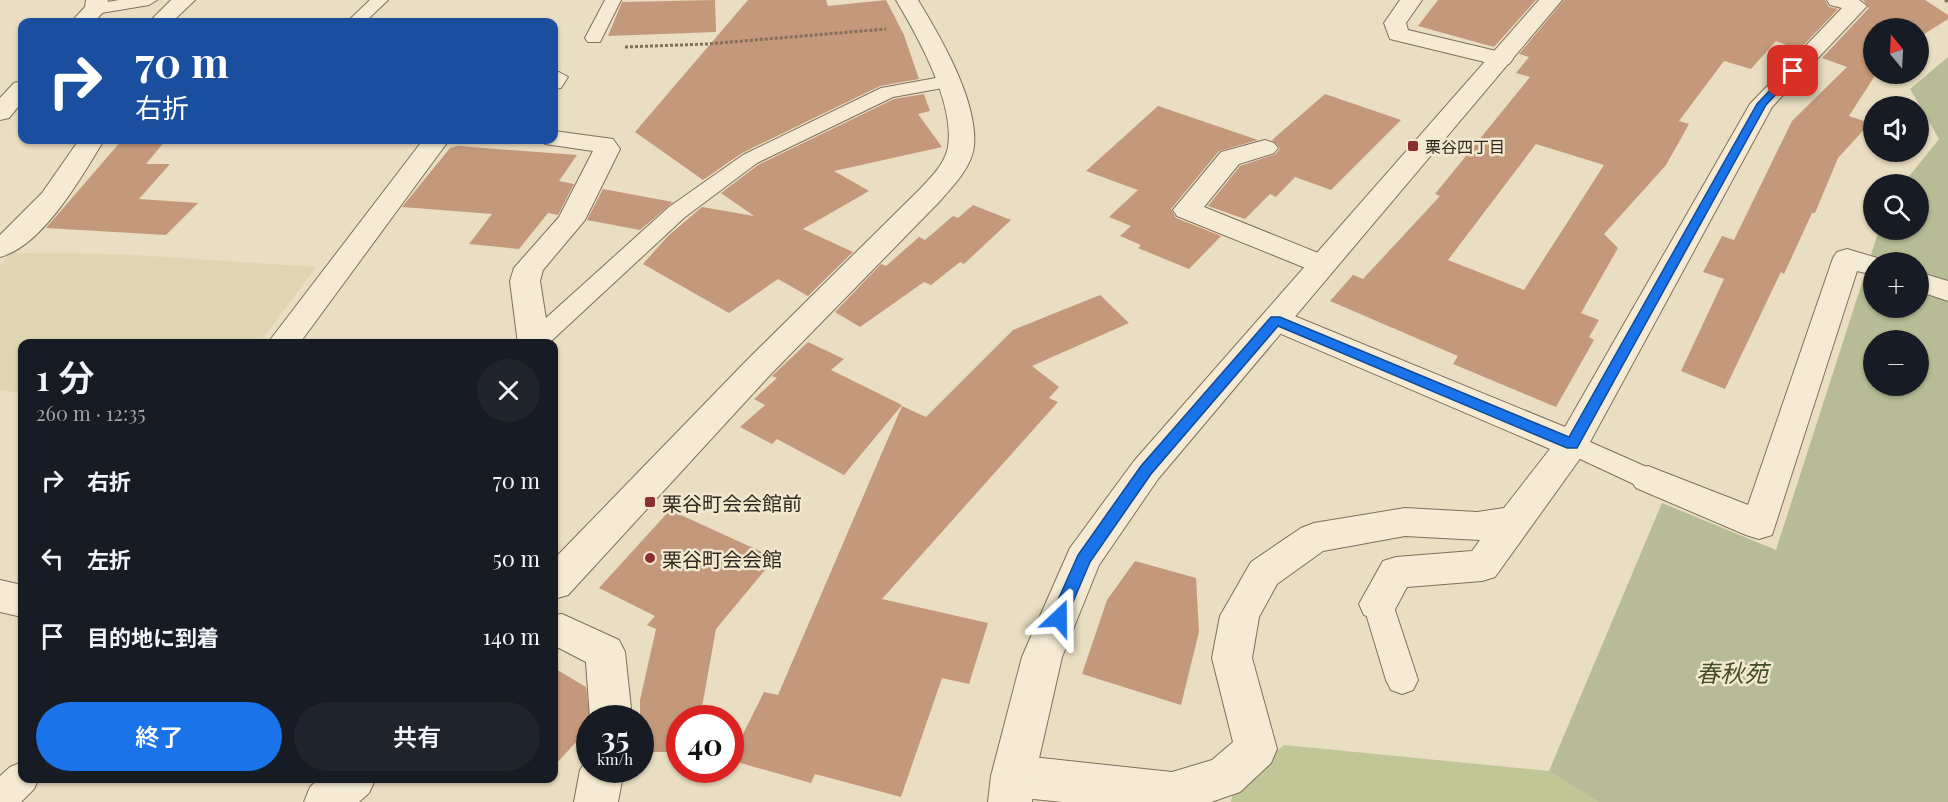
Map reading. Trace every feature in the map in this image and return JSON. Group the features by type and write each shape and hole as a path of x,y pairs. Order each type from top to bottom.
{"street":[{"path":"164,18 184,0"},
{"path":"558,580 795,328 942,183 961,149 956,103 923,26 907,0"},
{"path":"1411,0 1395,23 1398,34 1501,59"},
{"path":"1515,521 1477,526 1405,522 1314,538 1264,573 1240,616 1232,658 1256,749 1225,777 1172,793 1011,789 1042,657 1083,560 1146,470 1551,0"},
{"path":"1378,604 1396,572 1482,566 1572,444 1762,104 1856,6 1838,0"},
{"path":"0,113 18,93"},
{"path":"533,339 525,281 529,268 571,220 608,149 604,144 558,139"},
{"path":"0,248 11,241 46,204 74,168 89,144"},
{"path":"286,339 433,144"},
{"path":"1265,148 1230,158 1187,210 1323,265"},
{"path":"1648,479 1759,525 1847,258 1863,263"},
{"path":"1929,285 1948,291"},
{"path":"1276,320 1572,444"},
{"path":"0,596 18,600"},
{"path":"558,632 562,631 604,652 610,705"},
{"path":"326,802 348,783"},
{"path":"596,802 600,783"}],"lane":[{"path":"91,10 149,0"},
{"path":"360,18 380,0"},
{"path":"594,38 613,0"},
{"path":"538,339 677,212 750,159 888,92 947,82"},
{"path":"1572,444 1648,479"},
{"path":"1378,604 1402,680"},
{"path":"0,799 18,782"}],"path":[{"path":"642,47 923,26"}],"shaded area":[{"path":"12,253 119,254 316,267 262,339 18,339 18,392 0,390 0,265"}],"green space":[{"name":"春秋苑","path":"1948,57 1948,802 1598,802 1549,771 1662,503 1776,550 1863,280 1863,318 1929,318 1929,252 1872,252 1876,240 1929,240 1929,174 1911,174 1921,162 1929,162 1929,152 1939,139 1929,122 1929,96 1914,96 1910,89 1916,84 1929,84 1929,73"},
{"path":"1284,745 1549,771 1598,802 1231,802 1234,786"}],"building":[{"path":"715,0 716,32 608,36 622,2"},
{"path":"748,0 826,0 828,6 886,0 904,35 919,79 880,86 742,153 703,180 635,132"},
{"path":"1438,0 1536,0 1494,47 1418,26"},
{"path":"1564,0 1825,0 1829,7 1838,9 1799,50 1776,41 1751,69 1724,61 1679,121 1689,124 1666,165 1604,234 1618,248 1581,313 1599,320 1589,337 1594,340 1556,407 1453,364 1458,356 1330,301 1353,275 1363,279 1440,196 1435,194 1530,77 1516,73 1529,57 1519,54","holes":["1536,144 1604,165 1524,290 1448,260"]},
{"path":"1863,0 1925,0 1948,15 1948,19 1929,31 1929,18 1863,18 1863,84 1870,84 1849,116 1863,121 1863,131 1838,158 1815,213 1812,213 1784,274 1781,272 1725,389 1681,371 1724,279 1703,272 1722,236 1734,240 1792,121 1847,67 1822,58 1869,8"},
{"path":"924,94 930,111 918,114 942,147 834,171 869,191 803,229 853,252 808,296 778,279 729,313 643,264 668,236 702,207 754,216 721,193 758,165 894,99"},
{"path":"1325,94 1401,120 1331,190 1295,177 1276,197 1270,194 1245,219 1208,206 1240,166 1276,154 1280,148 1272,140"},
{"path":"1158,106 1258,140 1219,151 1171,209 1176,218 1221,236 1189,269 1138,248 1141,245 1120,236 1131,226 1109,217 1138,190 1086,171"},
{"path":"119,144 163,144 146,164 170,164 139,199 198,203 166,235 46,228"},
{"path":"458,146 577,155 559,181 574,184 558,215 548,213 519,249 469,244 492,214 402,207 450,148"},
{"path":"603,189 673,202 640,230 587,220"},
{"path":"973,205 1011,220 964,264 960,262 931,285 924,282 860,327 835,312 881,264 886,266 919,237 925,240 953,216 958,218"},
{"path":"1100,295 1129,323 1032,366 1059,387 1049,398 1058,402 882,599 988,623 969,684 942,678 901,797 815,774 811,783 744,764 744,732 764,692 778,695 902,406 926,417 1013,330"},
{"path":"808,342 844,359 831,370 902,405 844,475 777,439 772,444 740,427 765,405 754,399 777,378 772,376"},
{"path":"670,510 775,558 716,629 702,705 666,705 666,752 654,752 654,705 640,705 656,629 647,625 655,616 599,588"},
{"path":"1135,561 1196,578 1199,632 1181,705 1082,674 1107,600"},
{"path":"558,670 586,687 588,705 576,705 576,742 558,762"}],"place":[{"name":"栗谷四丁目","path":"1413,146"},
{"name":"栗谷町会会館前","path":"650,502"},
{"name":"栗谷町会会館","path":"650,558"}],"route":[{"path":"1059,618 1083,560 1146,470 1276,320 1572,444 1762,104 1793,71"}]}
